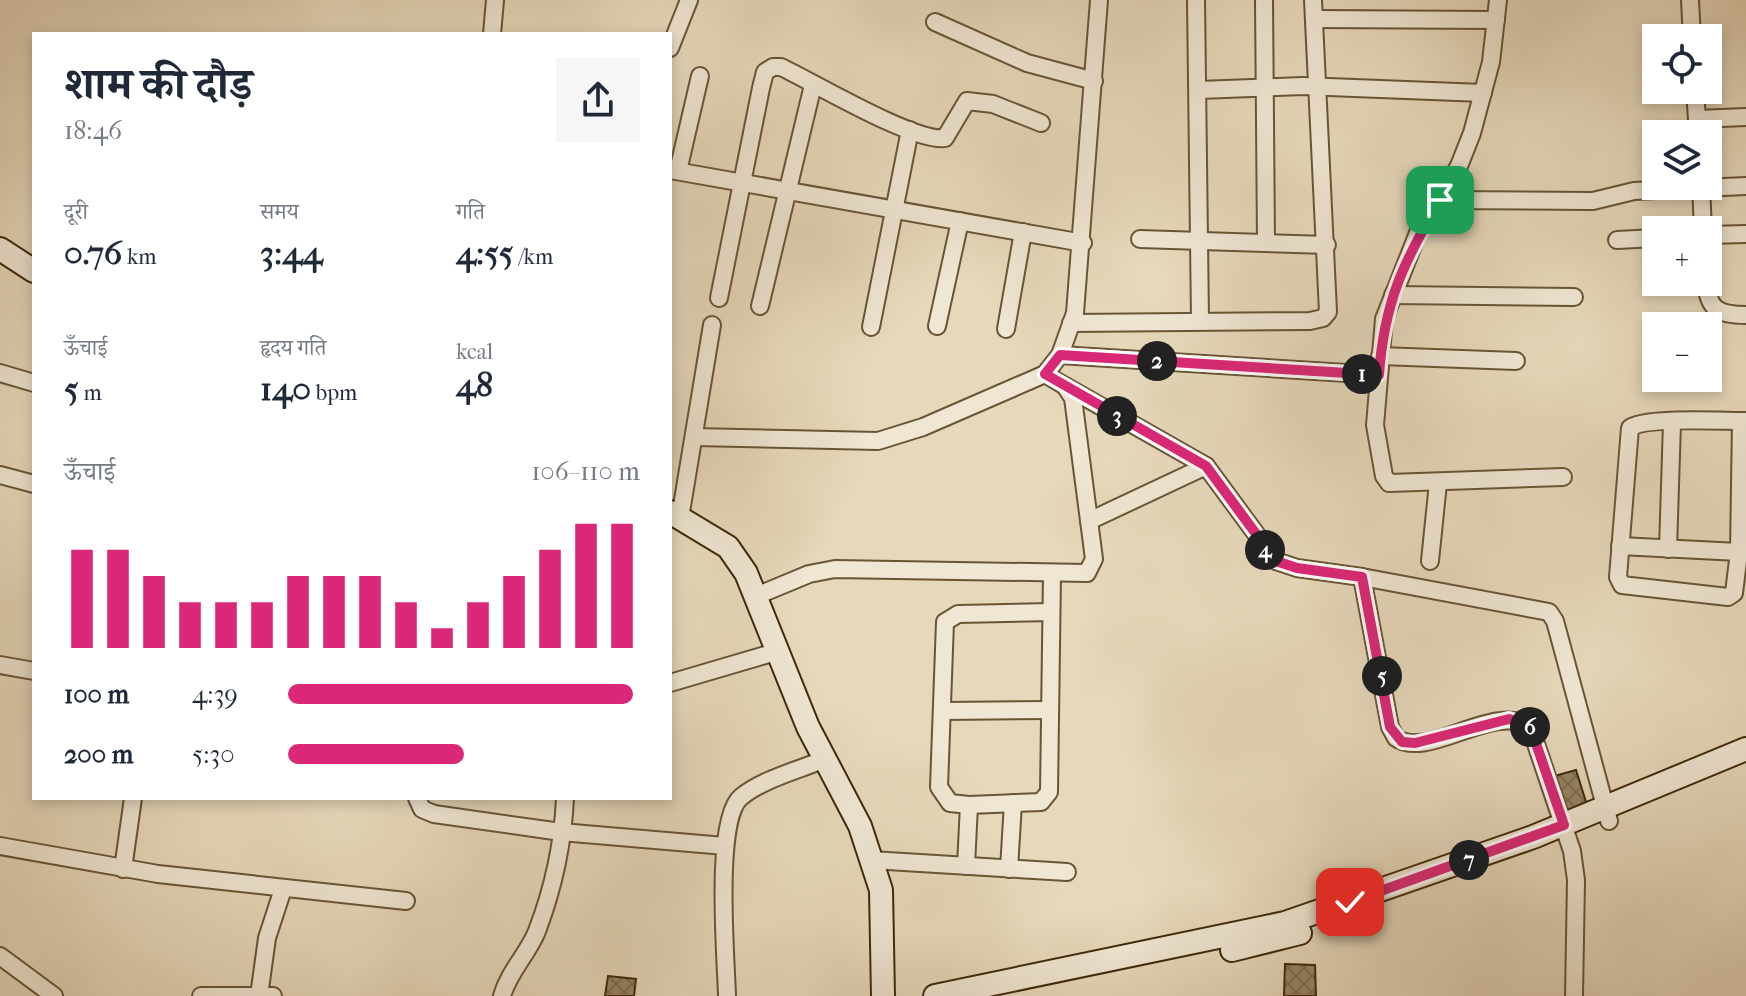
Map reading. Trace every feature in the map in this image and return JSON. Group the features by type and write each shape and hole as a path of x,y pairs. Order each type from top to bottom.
{"street":[{"path":"492,32 495,0"},
{"path":"672,43 689,0"},
{"path":"694,437 878,441 923,427 1045,374 1060,355 1071,323 1083,243 1099,0"},
{"path":"1196,0 1200,320"},
{"path":"1264,0 1266,242"},
{"path":"1071,323 1310,321 1323,318 1328,312 1313,0"},
{"path":"1498,0 1483,93 1459,166 1418,233 1384,319 1375,425 1386,480 1438,483 1563,477"},
{"path":"1690,0 1691,24"},
{"path":"1314,19 1496,20"},
{"path":"935,22 1027,63 1094,81"},
{"path":"719,298 740,182 765,72 773,67 781,67 910,130 945,138 962,106 976,100 1041,123"},
{"path":"700,76 674,170 1083,243"},
{"path":"760,306 785,191 813,85"},
{"path":"1199,90 1316,87 1483,93"},
{"path":"1722,121 1746,117"},
{"path":"871,327 910,130"},
{"path":"1722,186 1746,186"},
{"path":"1440,200 1593,201 1642,190"},
{"path":"937,326 960,221"},
{"path":"1006,329 1023,232"},
{"path":"1722,235 1746,234"},
{"path":"1140,239 1327,245"},
{"path":"1617,240 1642,239"},
{"path":"0,249 32,270"},
{"path":"1393,295 1574,297"},
{"path":"1707,296 1714,309 1728,315 1746,315"},
{"path":"712,325 694,437 675,515 728,547 746,573 808,727 860,826 881,890 883,996"},
{"path":"1060,355 1379,375"},
{"path":"1380,356 1516,361"},
{"path":"0,373 32,382"},
{"path":"1045,374 1206,466 1276,561 1297,568 1549,612 1555,621 1607,814"},
{"path":"756,596 809,574 835,569 1081,575 1090,569 1094,559 1073,398 1065,386"},
{"path":"1744,421 1736,590 1728,597 1622,585 1618,577 1630,428 1635,424 1744,421"},
{"path":"1668,549 1672,423"},
{"path":"1089,521 1206,466"},
{"path":"0,475 32,483"},
{"path":"1430,561 1438,483"},
{"path":"1620,546 1739,552"},
{"path":"1051,612 958,614 949,618 944,627 939,787 950,803 1041,802 1047,798 1052,574"},
{"path":"1362,577 1390,727 1396,738 1415,743 1518,720 1530,726 1566,832 1576,880 1574,996"},
{"path":"672,682 779,651"},
{"path":"0,665 32,671"},
{"path":"942,711 1049,710"},
{"path":"1008,996 1280,940 1566,832 1746,749"},
{"path":"727,996 727,820 739,799 825,759"},
{"path":"1607,814 1746,765"},
{"path":"123,869 133,800"},
{"path":"418,800 425,812 561,832 725,846"},
{"path":"502,996 510,974 536,934 555,871 565,800"},
{"path":"1009,869 1013,803"},
{"path":"966,866 969,805"},
{"path":"935,996 1285,923 1566,832"},
{"path":"0,846 123,869 406,901"},
{"path":"871,860 1067,872"},
{"path":"259,996 267,938 283,889"},
{"path":"0,956 54,996"},
{"path":"201,996 273,996"}],"building":[{"path":"1576,770 1587,805 1561,813 1551,777"},
{"path":"1285,964 1315,965 1316,996 1284,996"},
{"path":"608,976 636,979 634,996 605,996"}],"route":[{"path":"1350,902 1564,825 1530,726 1509,719 1415,743 1396,738 1390,727 1362,577 1354,573 1297,568 1276,561 1267,553 1206,466 1045,374 1060,355 1379,375 1384,319 1399,275 1418,233 1440,200"}]}
